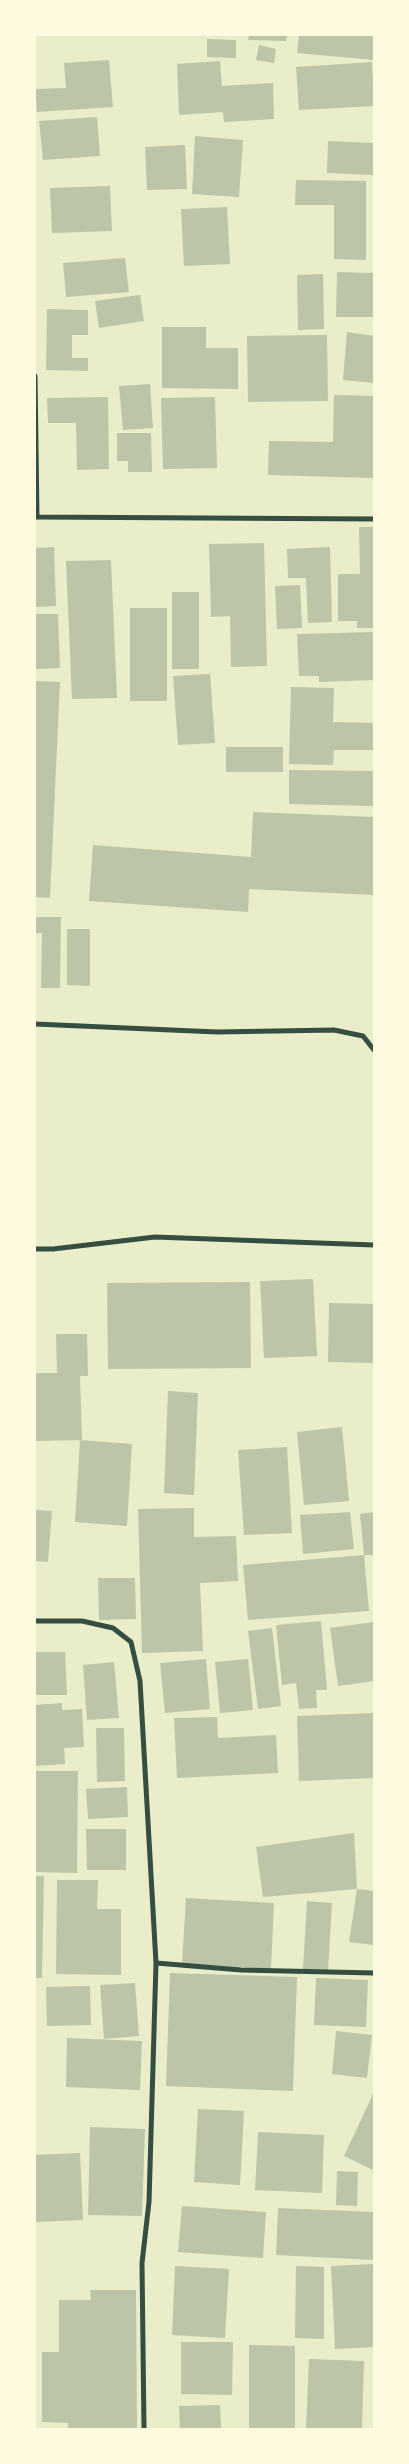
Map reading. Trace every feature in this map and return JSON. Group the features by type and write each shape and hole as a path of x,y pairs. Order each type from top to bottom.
{"street":[{"path":"35,376 36,517 374,519"},
{"path":"35,1024 217,1032 334,1030 363,1036 374,1050"},
{"path":"35,1249 53,1249 155,1237 374,1245"},
{"path":"35,1621 82,1621 113,1628 131,1642 140,1681 156,1963 149,2202 142,2263 144,2429"},
{"path":"156,1963 241,1970 374,1973"}],"building":[{"path":"249,35 287,35 286,41 248,40"},
{"path":"299,35 374,35 374,60 297,53"},
{"path":"207,39 236,40 236,58 207,57"},
{"path":"259,45 276,49 274,63 256,60"},
{"path":"109,60 113,107 37,112 35,89 66,88 64,63"},
{"path":"220,61 222,86 273,83 274,119 224,122 223,112 179,115 177,64"},
{"path":"372,62 374,106 299,110 296,67"},
{"path":"97,117 100,156 43,160 39,121"},
{"path":"195,136 243,140 239,197 192,194"},
{"path":"328,141 374,143 374,175 327,173"},
{"path":"185,145 187,189 147,190 145,147"},
{"path":"296,180 366,181 366,260 334,259 334,205 295,205"},
{"path":"110,186 112,231 52,233 50,188"},
{"path":"227,207 230,264 184,266 181,209"},
{"path":"125,258 129,292 66,297 63,263"},
{"path":"337,272 374,273 374,317 336,317"},
{"path":"323,274 324,329 298,330 297,275"},
{"path":"140,295 144,321 99,328 95,301"},
{"path":"47,309 88,310 88,335 72,335 72,358 88,358 88,371 46,370"},
{"path":"162,327 206,327 206,348 238,348 238,389 162,388"},
{"path":"347,332 374,336 374,383 343,380"},
{"path":"327,335 328,401 248,402 247,336"},
{"path":"150,384 153,428 123,430 119,386"},
{"path":"334,395 374,396 374,478 268,475 269,441 333,442"},
{"path":"108,397 109,469 77,470 76,423 48,423 47,398"},
{"path":"215,397 217,468 163,469 161,398"},
{"path":"117,433 151,433 152,472 128,472 128,461 117,461"},
{"path":"359,527 374,527 374,628 357,628 357,621 338,621 338,574 360,574"},
{"path":"264,543 267,666 231,667 230,616 211,617 209,544"},
{"path":"54,547 56,606 35,607 35,548"},
{"path":"330,547 332,622 308,623 306,578 288,578 287,549"},
{"path":"111,560 117,698 72,699 66,561"},
{"path":"300,585 302,628 277,629 275,586"},
{"path":"172,592 199,592 199,669 172,669"},
{"path":"130,608 167,608 167,701 130,701"},
{"path":"35,614 58,614 60,668 35,669"},
{"path":"374,632 374,680 319,682 319,676 299,676 297,634"},
{"path":"210,674 215,743 178,745 173,676"},
{"path":"35,681 60,682 50,898 35,897"},
{"path":"291,687 334,688 333,722 374,723 373,750 334,750 333,765 289,764"},
{"path":"226,747 283,747 283,772 226,772"},
{"path":"289,770 374,771 374,806 289,804"},
{"path":"253,812 374,817 374,895 249,889 248,912 89,901 93,845 251,857"},
{"path":"35,917 61,917 60,988 41,988 42,933 35,933"},
{"path":"67,929 90,929 90,986 67,985"},
{"path":"313,1279 317,1356 264,1358 260,1281"},
{"path":"250,1282 251,1368 108,1369 107,1283"},
{"path":"329,1303 374,1304 374,1363 328,1362"},
{"path":"56,1334 87,1334 88,1376 80,1376 82,1440 35,1441 35,1373 57,1373"},
{"path":"168,1391 198,1393 194,1495 164,1493"},
{"path":"342,1427 349,1501 304,1505 297,1432"},
{"path":"80,1440 132,1444 127,1526 75,1522"},
{"path":"287,1447 292,1533 244,1535 238,1450"},
{"path":"194,1508 194,1537 236,1536 238,1581 200,1583 203,1651 142,1653 138,1509"},
{"path":"35,1510 52,1511 48,1562 35,1561"},
{"path":"350,1512 354,1549 303,1554 300,1515"},
{"path":"374,1512 374,1555 364,1555 360,1514"},
{"path":"364,1555 369,1611 248,1620 243,1565"},
{"path":"98,1578 135,1578 136,1619 99,1620"},
{"path":"321,1621 327,1690 316,1690 317,1708 299,1709 296,1683 282,1685 276,1625"},
{"path":"374,1622 374,1681 338,1686 330,1628"},
{"path":"272,1628 281,1706 258,1709 248,1631"},
{"path":"35,1652 65,1652 67,1695 35,1695"},
{"path":"206,1659 210,1709 165,1713 160,1663"},
{"path":"248,1659 253,1710 220,1713 215,1662"},
{"path":"114,1662 119,1718 87,1720 83,1665"},
{"path":"62,1703 62,1710 82,1709 84,1747 64,1748 65,1764 35,1766 35,1705"},
{"path":"374,1713 374,1778 299,1781 297,1716"},
{"path":"217,1717 218,1738 276,1735 278,1773 177,1778 174,1718"},
{"path":"96,1728 124,1728 125,1781 97,1782"},
{"path":"35,1771 78,1771 77,1873 35,1872"},
{"path":"127,1787 128,1817 88,1819 86,1789"},
{"path":"86,1829 126,1829 126,1870 87,1870"},
{"path":"354,1833 357,1889 263,1897 256,1847"},
{"path":"35,1876 44,1876 42,1978 35,1978"},
{"path":"57,1880 98,1880 97,1909 121,1909 121,1975 56,1974"},
{"path":"357,1889 374,1891 374,1945 349,1942"},
{"path":"186,1898 274,1903 271,1969 182,1964"},
{"path":"307,1901 332,1903 328,1970 303,1969"},
{"path":"170,1973 297,1977 293,2091 166,2086"},
{"path":"316,1978 368,1980 366,2027 314,2025"},
{"path":"135,1983 139,2036 104,2039 100,1985"},
{"path":"90,1986 91,2025 47,2026 46,1987"},
{"path":"336,2031 372,2035 367,2078 332,2074"},
{"path":"67,2038 142,2041 140,2090 66,2087"},
{"path":"374,2092 374,2168 373,2170 344,2156"},
{"path":"198,2109 244,2111 240,2185 194,2182"},
{"path":"90,2127 145,2129 142,2216 88,2215"},
{"path":"258,2132 324,2135 322,2193 255,2190"},
{"path":"80,2153 83,2220 35,2222 35,2155"},
{"path":"337,2171 358,2172 357,2206 336,2205"},
{"path":"182,2206 266,2212 263,2258 178,2252"},
{"path":"278,2208 374,2212 374,2260 276,2255"},
{"path":"374,2264 374,2347 335,2349 331,2266"},
{"path":"175,2266 229,2269 225,2338 172,2335"},
{"path":"296,2266 324,2267 324,2339 295,2338"},
{"path":"90,2290 136,2290 137,2429 68,2429 68,2423 42,2422 42,2352 59,2352 59,2300 91,2300"},
{"path":"181,2342 233,2342 232,2395 181,2394"},
{"path":"249,2345 295,2346 295,2429 249,2429"},
{"path":"309,2359 364,2361 362,2429 306,2429"},
{"path":"220,2405 221,2429 180,2429 179,2406"}]}
